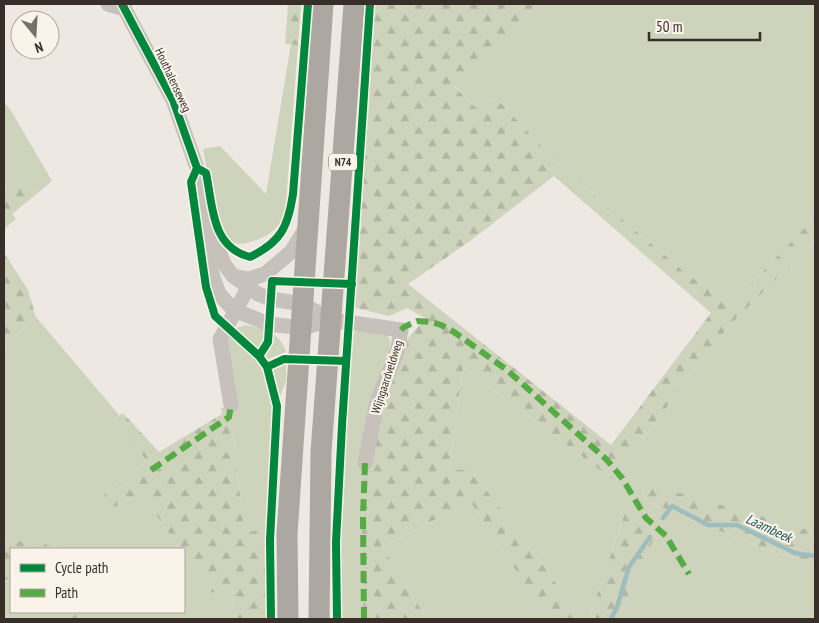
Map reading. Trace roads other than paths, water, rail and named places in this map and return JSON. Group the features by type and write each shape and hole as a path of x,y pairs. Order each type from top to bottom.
{"highway":[{"name":"N74","path":"288,619 287,534 323,4"},
{"name":"N74","path":"319,619 321,452 354,4"}],"street":[{"path":"108,4 124,6"},
{"name":"Houthalenseweg","path":"124,6 173,100 197,168 207,221 211,271 219,294 234,310 269,324 301,328 332,320"},
{"name":"Houthalenseweg","path":"207,221 224,264 233,276 248,288 271,299 302,304 332,320"},
{"path":"233,276 249,279 265,274 291,252 308,225"},
{"path":"231,405 220,339 234,310 248,288"},
{"name":"Wijngaardveldweg","path":"332,320 401,330 397,352 377,402 365,463"}],"waterway":[{"name":"Laambeek","path":"663,518 672,506 708,525 737,525 795,553 815,556"},
{"name":"Laambeek","path":"611,619 617,607 629,567 650,537"}]}
